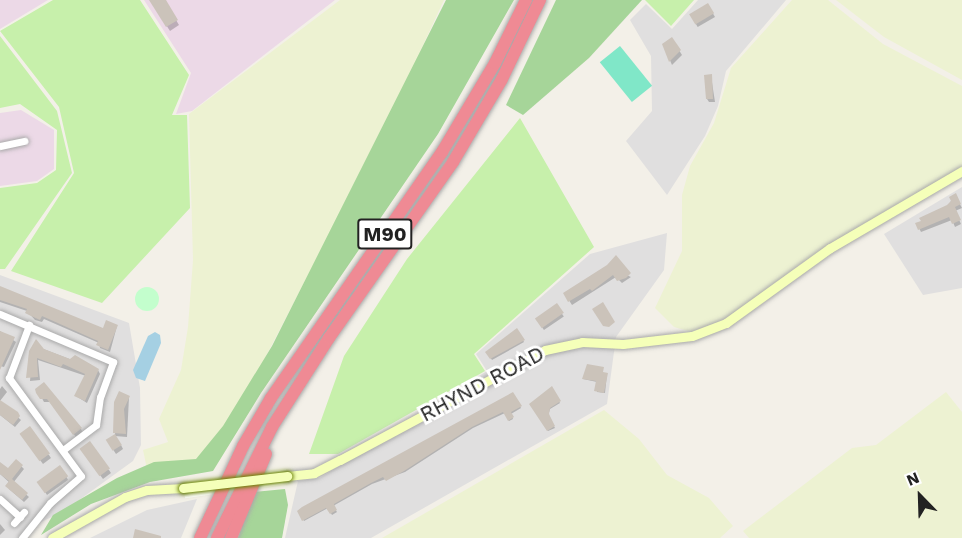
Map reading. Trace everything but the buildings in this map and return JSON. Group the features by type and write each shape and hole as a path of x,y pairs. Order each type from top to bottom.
{"highway":[{"name":"M90","path":"200,537 271,398 442,152 526,0"},
{"name":"M90","path":"218,538 249,468 304,375 453,162 531,22 540,0"},
{"name":"M90","path":"231,538 304,375"}],"street":[{"path":"0,146 24,141"},
{"name":"RHYND ROAD","path":"52,538 125,497 147,490 314,473 544,350 582,342 623,344 692,336 726,323 830,248 962,171"},
{"path":"0,314 114,362 100,397 96,425 63,450"},
{"path":"22,538 50,503 80,479 63,450 9,378 28,325"},
{"path":"0,499 19,517"}],"shaded area":[{"path":"0,0 48,0 0,29"},
{"path":"144,0 335,0 192,111 176,114 191,73"},
{"path":"698,0 786,0 726,71 718,106 705,136 667,195 626,141 652,111 651,56 630,20 646,4 672,29"},
{"path":"21,110 54,130 54,169 37,181 0,186 0,113"},
{"path":"962,187 962,288 923,295 884,234"},
{"path":"667,233 664,270 616,337 607,404 371,538 285,538 298,481 320,478 487,371 476,354 590,254"},
{"path":"0,275 129,323 140,388 141,445 133,461 64,511 31,527 22,538 0,538"},
{"path":"197,499 181,538 90,538 147,510"}],"green space":[{"path":"53,0 140,0 189,75 172,115 187,115 190,208 102,303 11,271 74,173 59,107 0,31"},
{"path":"340,0 444,0 388,121 250,387 199,468 147,469 143,450 168,442 159,419 181,370 188,327 193,260 189,114"},
{"path":"446,0 514,0 438,134 261,393 213,471 150,482 91,504 41,535 53,515 117,478 154,462 196,459 223,426 272,346"},
{"path":"556,0 642,0 589,58 523,115 506,105"},
{"path":"645,0 694,0 671,26"},
{"path":"792,0 828,0 883,44 962,86 962,167 800,264 740,311 695,333 674,327 655,308 682,251 682,195 690,166 714,123 731,68"},
{"path":"836,0 962,0 962,80 884,37"},
{"path":"0,36 57,111 72,173 5,269 0,269 0,188 37,183 56,170 57,130 20,104 0,108"},
{"path":"620,46 652,86 632,102 600,62"},
{"path":"520,118 594,247 474,354 485,371 338,454 309,454 344,356 407,259"},
{"path":"147,287 156,290 159,299 156,308 147,311 138,308 135,299 138,290"},
{"path":"946,392 962,412 962,538 749,538 743,531 852,448 876,445"},
{"path":"604,410 639,439 667,475 709,498 733,526 720,538 382,538"},
{"path":"285,489 288,505 282,538 238,538 253,492"}],"water":[{"path":"155,332 160,335 161,343 145,381 136,378 133,370 148,336"}],"pier":[{"path":"286,469 288,484 185,498 183,483"}]}
